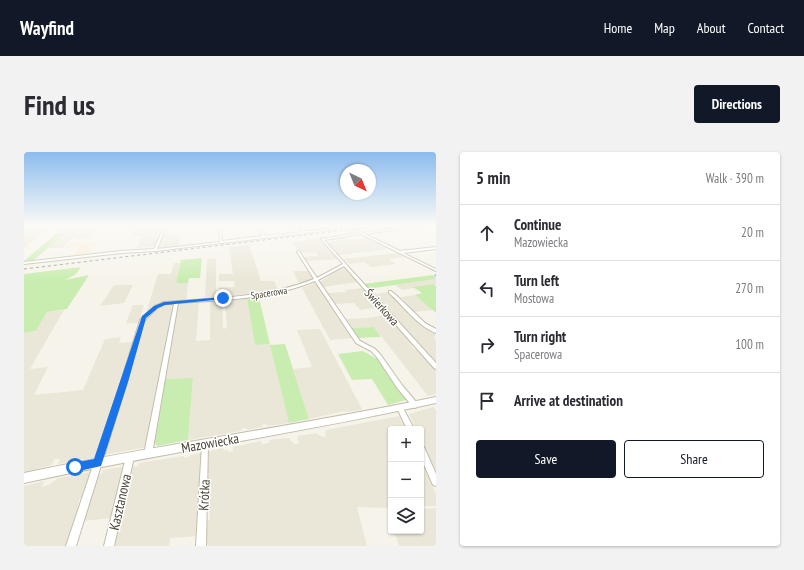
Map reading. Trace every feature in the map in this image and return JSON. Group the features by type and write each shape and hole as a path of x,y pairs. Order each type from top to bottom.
{"street":[{"path":"155,250 158,243"},
{"path":"24,263 210,243"},
{"name":"Świerkowa","path":"326,243 436,367"},
{"path":"382,243 436,270"},
{"path":"400,252 436,248"},
{"path":"298,252 358,342 373,350 378,355 400,387 415,405"},
{"name":"Spacerowa","path":"98,463 142,320 156,307 176,302 267,295 296,288 317,280 344,265"},
{"path":"390,292 427,327 436,331"},
{"path":"148,454 176,302"},
{"name":"Mazowiecka","path":"24,478 130,457 398,409 436,400"},
{"path":"398,409 409,426"},
{"name":"Krótka","path":"201,546 205,444"},
{"path":"424,456 436,482"},
{"name":"Kasztanowa","path":"110,546 130,457"},
{"path":"71,546 98,463"}],"shaded area":[{"path":"24,243 30,243 24,248"},
{"path":"53,243 67,243 63,248 48,248"},
{"path":"70,243 97,243 88,254 72,256 80,247 65,248"},
{"path":"139,243 156,243 155,246 136,248"},
{"path":"161,243 180,243 179,246 159,249"},
{"path":"293,243 323,243 337,259 306,261 303,257 318,256 315,252 300,253"},
{"path":"328,243 377,243 388,249 339,255"},
{"path":"249,245 261,281 274,281 279,291 249,295 220,296 219,288 235,287 234,281 219,281 219,274 233,274 229,247"},
{"path":"397,253 405,257 389,259 396,264 371,267 364,262 349,264 343,259"},
{"path":"207,259 216,259 216,296 205,298"},
{"path":"174,263 180,263 176,283 188,283 186,300 158,303 146,313 158,274 171,274"},
{"path":"344,266 358,282 323,287 320,282"},
{"path":"293,271 309,271 314,278 300,285"},
{"path":"436,279 436,284 402,290 395,285"},
{"path":"315,283 354,338 330,340 302,288"},
{"path":"114,285 133,285 124,303 100,306"},
{"path":"363,288 381,307 360,310 354,303 335,304 327,293 346,292 345,290"},
{"path":"387,292 426,328 436,335 434,337 436,340 436,364 372,295"},
{"path":"415,295 433,310 414,312 401,297"},
{"path":"247,299 255,345 270,344 289,423 268,426 266,424 262,425 262,427 247,430 246,428 241,429 241,431 188,440 193,378 165,379 178,304 199,301 196,341 210,340 210,301 222,300 223,329 227,328 225,300"},
{"path":"174,304 147,447 103,455 144,321 156,308"},
{"path":"133,305 144,305 139,323 126,323"},
{"path":"64,310 30,369 48,367 34,395 83,390 105,339 121,337 119,343 133,342 123,379 97,457 58,464 60,459 54,459 52,465 24,472 24,333 36,331 47,312"},
{"path":"387,315 392,319 393,325 409,340 413,348 421,353 436,369 436,394 428,396 374,327 351,328 345,319"},
{"path":"320,329 362,409 361,410 344,411 309,419 293,369 312,367 297,330"},
{"path":"433,407 436,410 436,471 424,446 424,426 415,426 409,414"},
{"path":"399,416 404,426 388,426 388,508 357,507 367,546 208,546 208,544 205,544 205,522 210,519 210,513 206,505 208,454 210,451 223,448 224,450 228,450 228,452 233,451 233,447 261,441 262,444 269,443 269,440 289,438 294,444 299,444 297,436 317,433 320,436 325,437 326,430"},
{"path":"201,453 203,458 202,484 200,485 199,490 202,491 199,536 170,538 169,546 112,546 131,467 138,466 139,463 183,456 185,458"},
{"path":"126,466 113,518 83,521 98,475 102,474 103,470"},
{"path":"424,468 436,494 436,506 424,506"},
{"path":"91,472 83,496 79,500 78,506 80,508 67,546 24,546 24,486 44,481 42,487 49,485 58,478"},
{"path":"436,508 436,546 399,546 395,534 424,534 424,509"}],"green space":[{"path":"45,243 53,243 34,260 24,261"},
{"path":"202,258 200,278 189,278 188,283 176,283 181,260"},
{"path":"81,267 76,274 65,280 89,275 67,309 47,312 36,331 24,333 24,274"},
{"path":"433,275 436,279 367,289 363,284"},
{"path":"434,284 436,286 436,313 415,295 422,293 413,287"},
{"path":"259,298 270,344 255,345 247,299"},
{"path":"374,327 381,337 358,338 351,328"},
{"path":"285,344 309,419 289,423 270,345"},
{"path":"363,351 381,361 407,397 406,400 388,405 372,379 352,380 338,354"},
{"path":"193,378 188,440 157,446 153,441 165,379"}],"railway":[{"path":"24,269 236,243"}],"route":[{"path":"75,467 98,463 144,317 156,307 164,304 223,298"}]}
